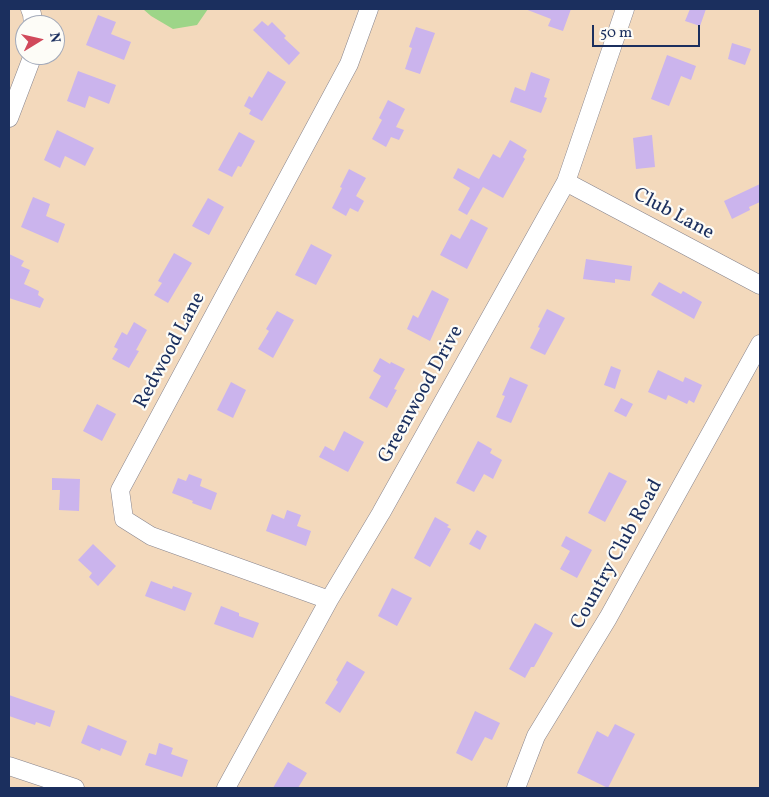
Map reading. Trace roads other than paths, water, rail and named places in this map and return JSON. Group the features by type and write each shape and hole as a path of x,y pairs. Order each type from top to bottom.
{"street":[{"name":"Redwood Lane","path":"329,600 151,536 124,519 120,490 349,64 369,9"},
{"name":"Greenwood Drive","path":"226,788 329,600 381,513 566,182 625,9"},
{"path":"9,118 13,96 29,65"},
{"name":"Club Lane","path":"566,182 760,286"},
{"name":"Country Club Road","path":"516,788 536,736 608,618 760,344"},
{"path":"9,766 76,788"}]}
